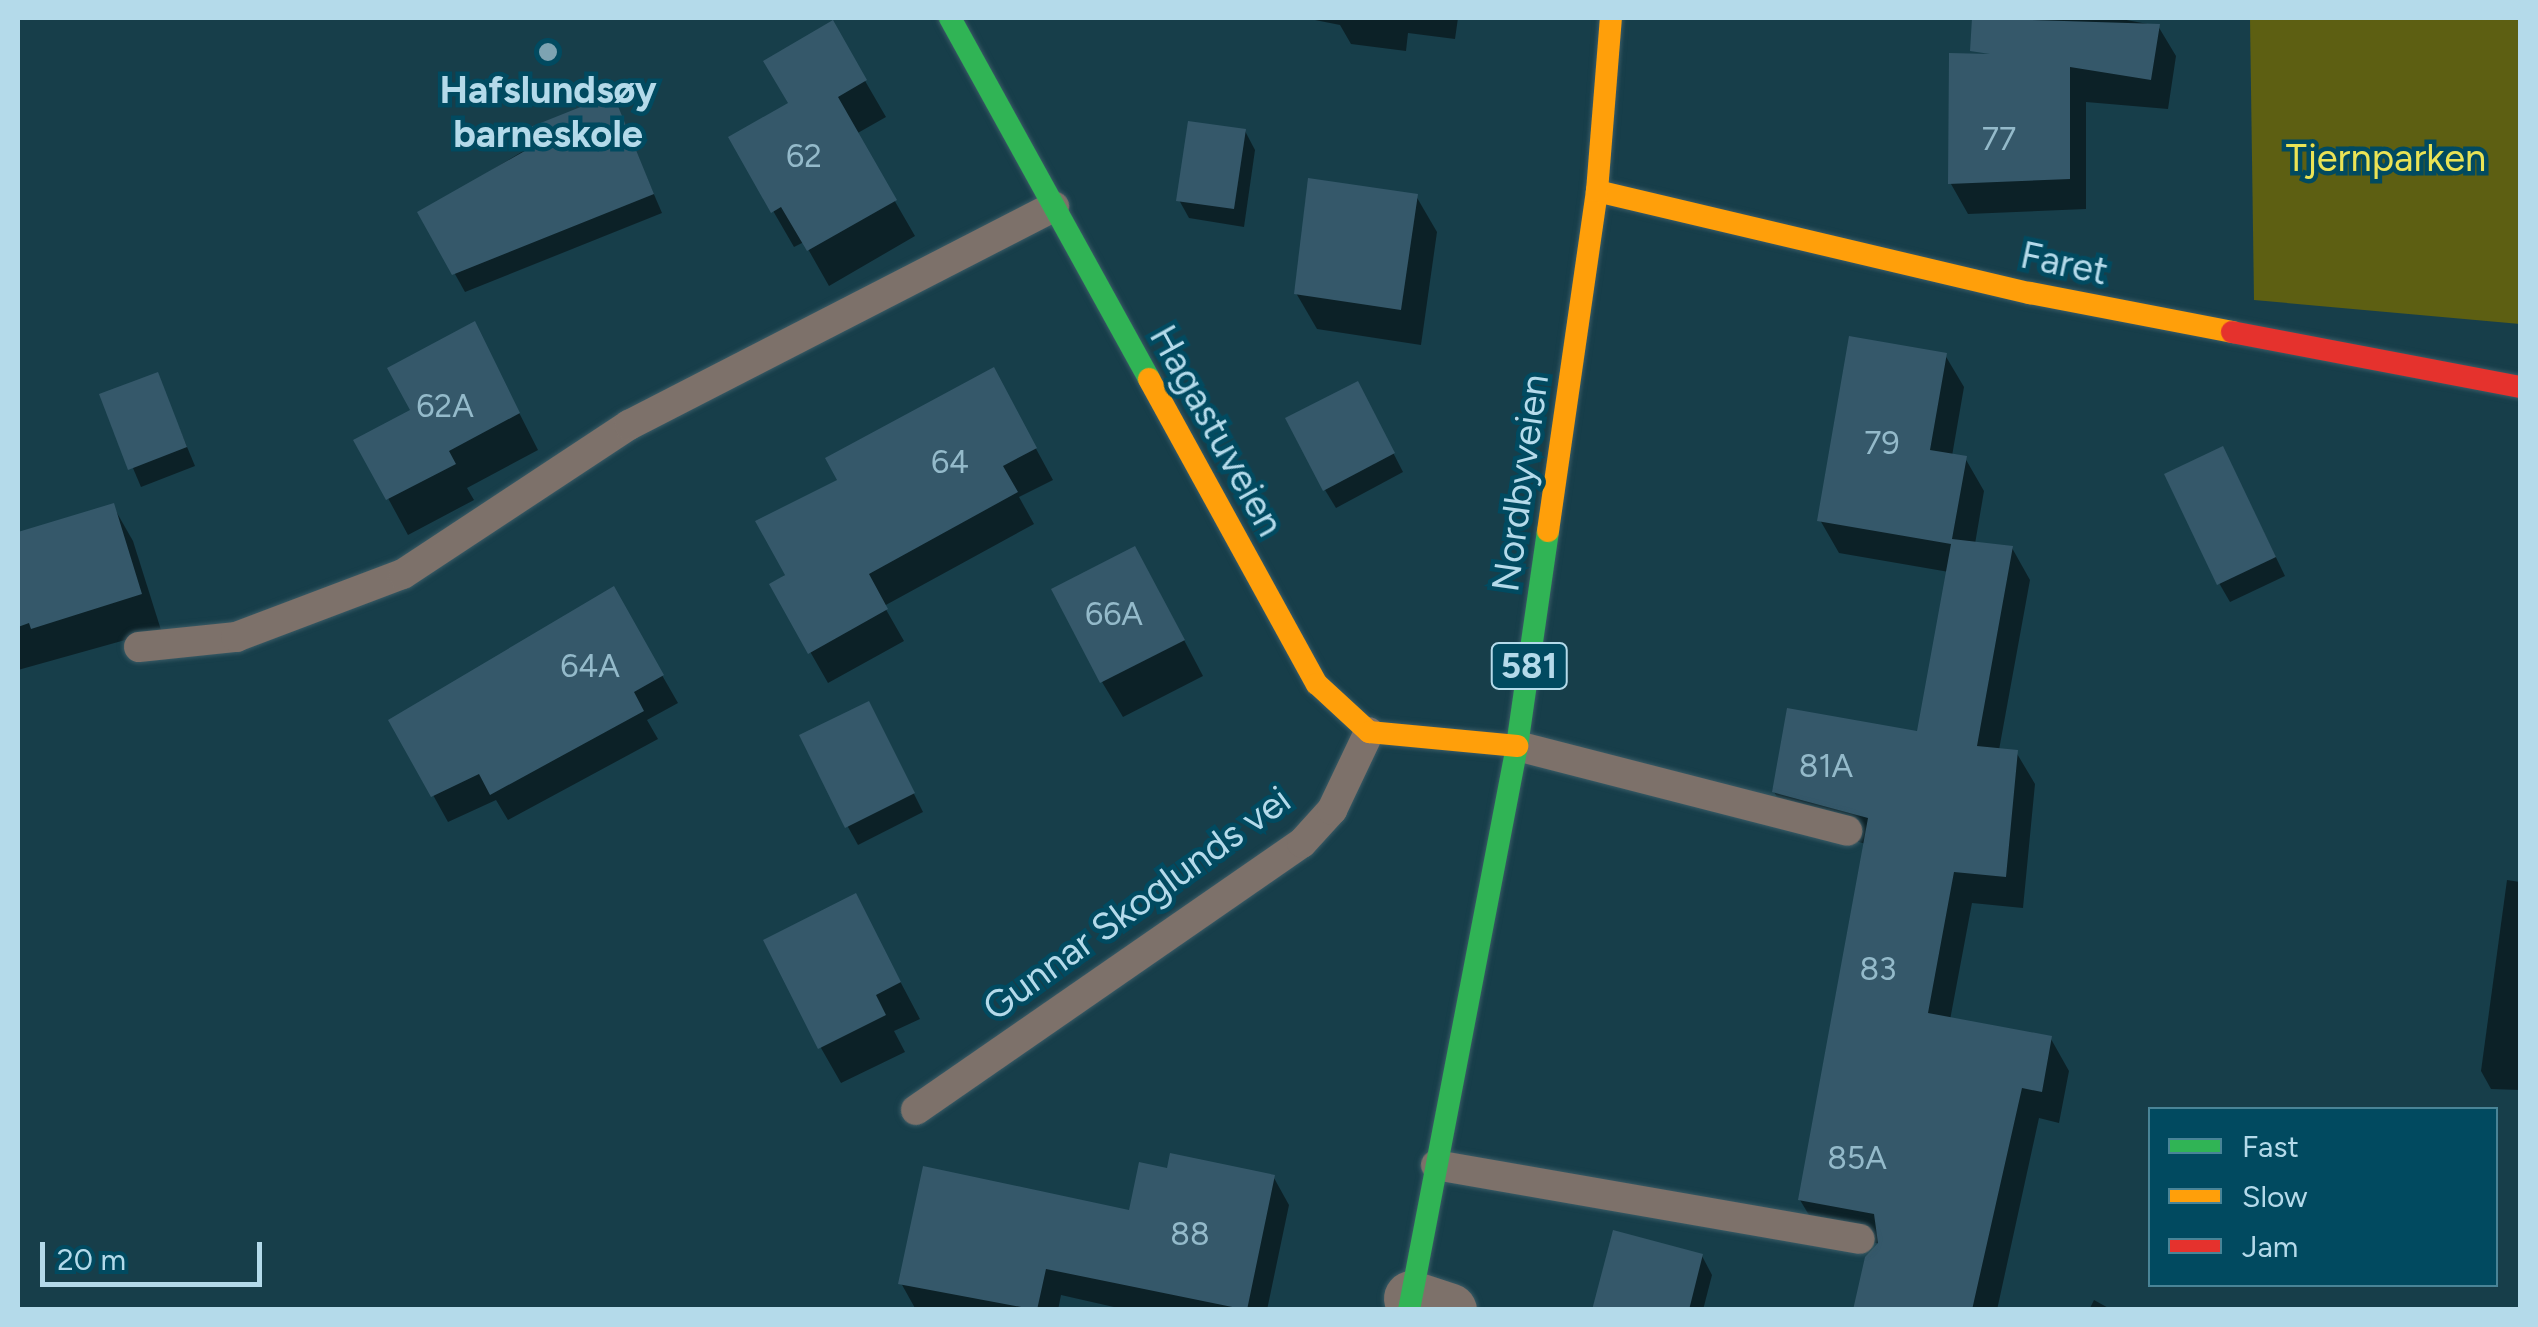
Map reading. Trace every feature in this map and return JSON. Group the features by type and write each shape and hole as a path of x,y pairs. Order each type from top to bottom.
{"street":[{"name":"Hagastuveien","path":"950,18 1317,684 1369,732"},
{"name":"Nordbyveien","path":"1423,1306 1436,1165 1517,746 1597,192 1611,18"},
{"name":"Faret","path":"1597,192 2030,293 2520,387"},
{"path":"1369,732 1517,746"}],"lane":[{"path":"140,646 236,637 403,574 629,426 1054,207"},
{"name":"Gunnar Skoglunds vei","path":"916,1110 1302,843 1332,810 1369,732"},
{"path":"1517,746 1846,831"},
{"path":"1436,1165 1860,1238"}],"green space":[{"name":"Tjernparken","path":"2250,18 2520,18 2520,324 2254,300"}],"building":[{"path":"1972,18 2160,24 2151,80 2070,67 2070,179 1948,184 1949,53 1990,54 1970,51"},
{"path":"833,20 867,80 838,97 897,200 807,251 781,207 771,213 728,137 788,103 763,61"},
{"path":"613,94 654,194 452,275 417,212 530,148 523,130"},
{"path":"1188,121 1246,129 1234,209 1176,201"},
{"path":"1308,178 1418,194 1401,310 1294,294"},
{"path":"475,321 520,413 449,451 456,464 386,500 353,440 410,410 387,368"},
{"path":"1849,336 1947,353 1930,450 1967,456 1952,539 2013,546 1977,746 2018,750 2006,877 1954,872 1928,1013 2052,1036 2042,1092 2022,1088 1972,1310 1853,1310 1865,1257 1878,1243 1874,1214 1798,1200 1868,818 1772,792 1787,708 1917,731 1951,544 1817,521"},
{"path":"994,367 1037,448 1003,466 1018,492 869,574 888,609 808,654 769,584 785,575 755,521 837,480 825,458"},
{"path":"158,372 187,447 128,470 99,394"},
{"path":"1358,381 1395,453 1323,491 1285,418"},
{"path":"2223,446 2276,557 2217,585 2164,474"},
{"path":"114,503 142,594 31,629 29,623 18,627 18,532"},
{"path":"1135,546 1185,640 1100,683 1051,589"},
{"path":"614,586 664,675 634,692 644,711 490,795 479,774 431,797 388,720"},
{"path":"869,701 915,793 845,828 799,735"},
{"path":"856,893 901,982 876,995 886,1015 818,1049 763,940"},
{"path":"1170,1153 1275,1175 1247,1310 1046,1269 1037,1310 898,1284 923,1166 1129,1210 1139,1162 1167,1168"},
{"path":"1613,1230 1703,1254 1689,1310 1592,1310"}],"traffic: fast":[{"path":"950,18 1149,379"},
{"path":"1409,1310 1517,746 1548,531"}],"traffic: slow":[{"path":"1548,531 1597,191 1611,18"},
{"path":"1597,191 2030,293 2232,332"},
{"path":"1149,379 1317,684 1369,732 1517,746"}],"traffic: jam":[{"path":"2232,332 2520,387"}],"place":[{"name":"Hafslundsøy barneskole","path":"548,52"}]}
